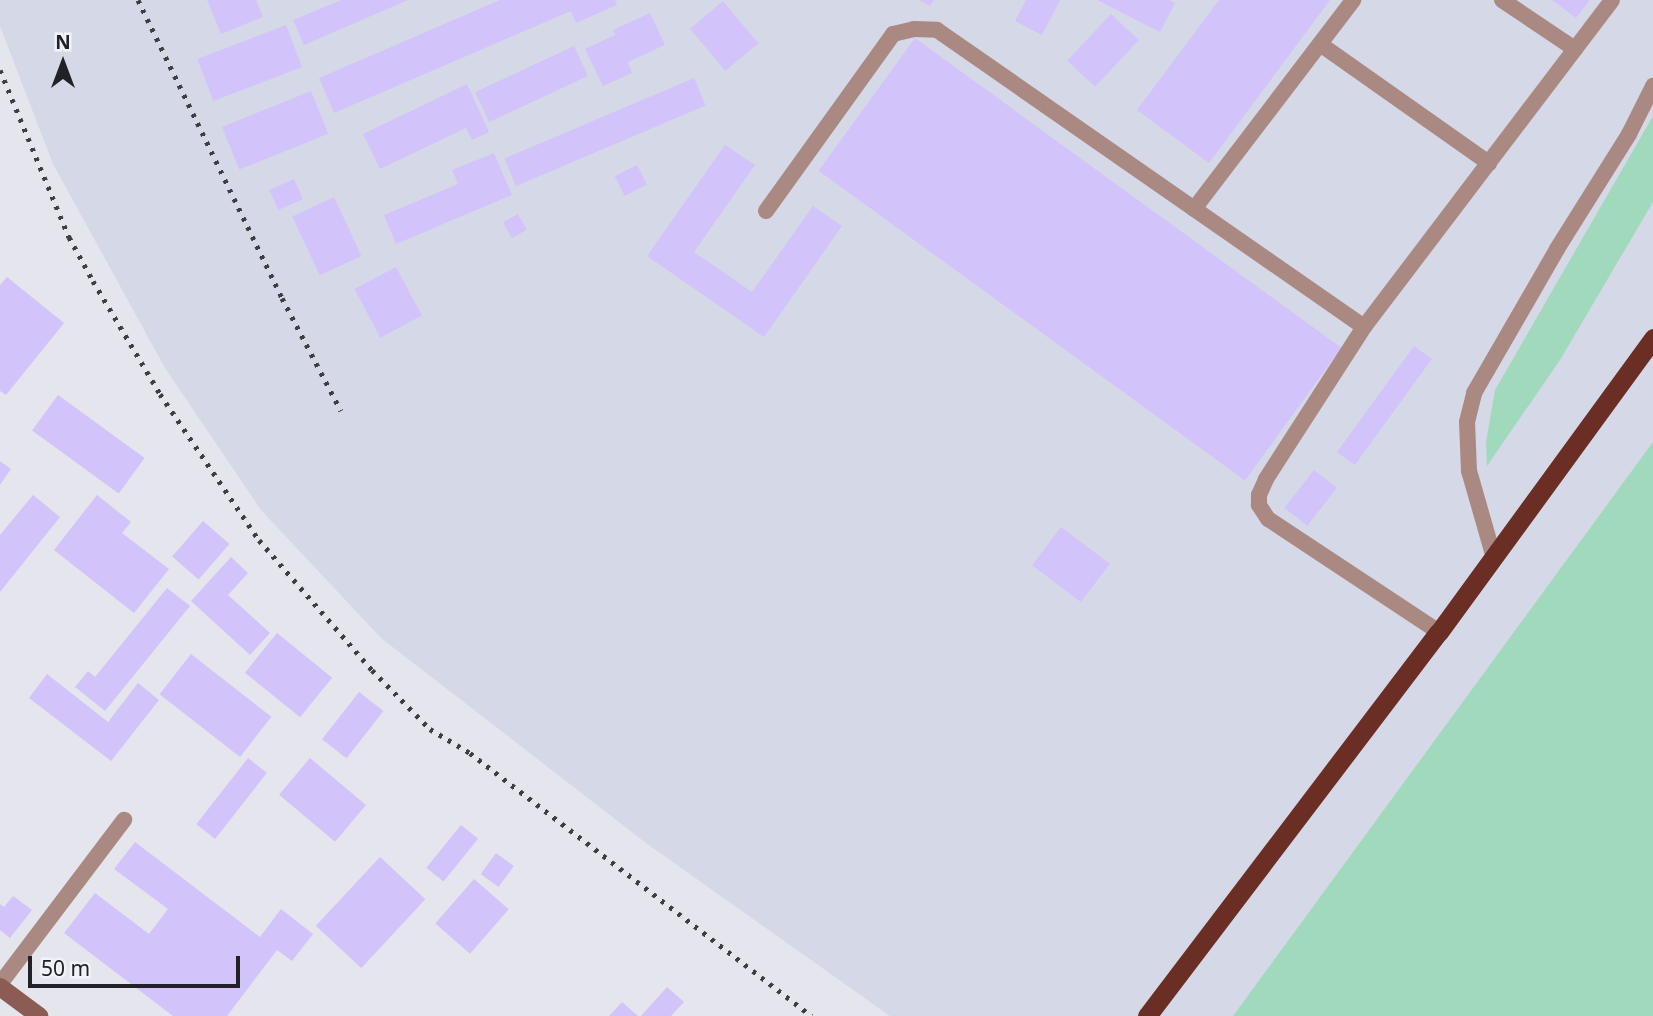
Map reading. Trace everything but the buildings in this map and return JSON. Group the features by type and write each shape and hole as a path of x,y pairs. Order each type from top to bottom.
{"highway":[{"path":"1147,1016 1439,632 1653,338"}],"main road":[{"path":"0,985 39,1016"}],"lane":[{"path":"1194,209 1353,0"},
{"path":"1502,0 1575,49"},
{"path":"1439,632 1268,519 1259,505 1259,495 1266,479 1364,327 1612,0"},
{"path":"766,211 893,34 914,29 937,30 1364,327"},
{"path":"1320,44 1489,163"},
{"path":"1493,558 1469,471 1467,422 1474,393 1556,249 1629,134 1653,86"},
{"path":"0,985 124,820"}],"shaded area":[{"path":"0,0 1653,0 1653,1016 890,1016 646,843 381,638 261,510 165,368 53,164 0,26"}],"green space":[{"path":"1653,116 1653,202 1560,360 1487,466 1486,442 1495,390"},
{"path":"1653,442 1653,1016 1233,1016"}],"railway":[{"path":"138,0 282,298 341,411"},
{"path":"0,70 69,237 93,281 160,394 259,540 372,670 430,729 470,753 812,1016"}]}
